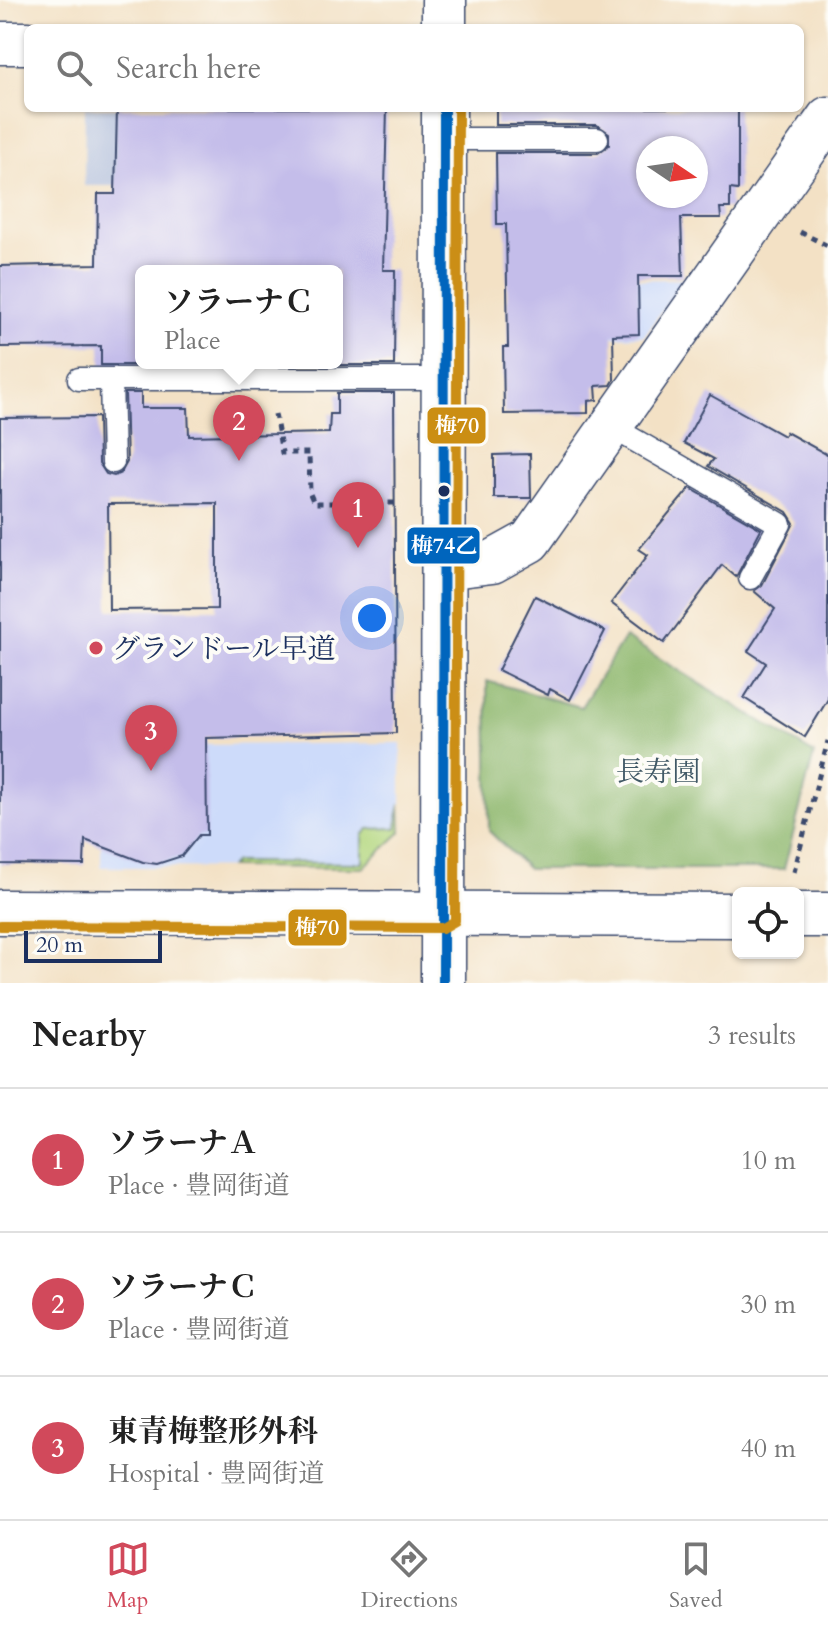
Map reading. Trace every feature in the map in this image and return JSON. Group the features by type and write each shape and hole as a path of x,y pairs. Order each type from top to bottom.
{"main road":[{"path":"444,0 444,24"},
{"path":"443,983 444,124"},
{"path":"804,902 828,915"},
{"path":"0,912 732,915"}],"street":[{"path":"0,43 24,43"},
{"path":"443,568 492,562 530,541 828,118"}],"lane":[{"path":"444,124 597,139"},
{"path":"79,379 442,379"},
{"path":"111,380 113,462"},
{"path":"610,426 780,524 750,578"}],"path":[{"path":"275,379 275,430 282,439 282,453 309,453 310,494 314,503 406,503"},
{"path":"798,887 828,741"}],"shaded area":[{"path":"85,112 165,112 165,186 84,186"},
{"path":"684,279 644,336 576,338 575,280"},
{"path":"0,689 197,745 401,743 401,832 363,868 101,867 101,807"}],"green space":[{"name":"長寿園","path":"625,637 814,754 784,869 528,869 489,831 487,681 581,707"},
{"path":"400,804 401,832 363,868 230,867 235,862 363,863 363,835 369,829 397,828"}],"building":[{"path":"117,112 387,112 383,270 395,270 394,365 343,365 343,265 135,265 135,365 101,365 101,346 0,347 0,266 97,264 98,194 115,194"},
{"path":"496,112 738,112 738,190 730,189 730,208 720,208 721,218 681,218 683,276 638,276 639,334 613,335 614,380 611,385 596,386 597,400 588,401 588,413 504,414 503,347 508,347 506,224 497,224 496,153 598,153 609,145 609,133 597,125 496,125"},
{"path":"125,393 141,393 141,408 188,408 189,436 329,433 330,414 337,414 337,393 394,393 396,733 206,738 207,835 199,835 182,856 157,864 143,862 85,840 84,865 0,864 0,418 98,417 99,463 106,474 114,476 121,473 127,462","holes":["217,503 217,609 109,610 108,504"]},
{"path":"710,395 784,436 786,432 828,455 828,699 805,737 744,698 766,663 748,651 775,609 754,591 762,585 794,523 787,512 708,466 714,459 684,443"},
{"path":"530,454 531,498 494,498 494,455"},
{"path":"690,488 761,529 736,577 722,565 664,643 611,603 648,555 639,549"},
{"path":"535,596 605,631 570,700 550,689 548,695 498,670"}],"transit line":[{"name":"梅74乙","path":"443,983 444,112"},
{"name":"梅70","path":"0,926 443,928 455,921 458,112"}],"place":[{"name":"ソラーナＣ","path":"239,461"},
{"name":"ソラーナＡ","path":"358,548"},
{"name":"グランドール早道","path":"96,648"},
{"name":"東青梅整形外科","path":"151,771"}]}
